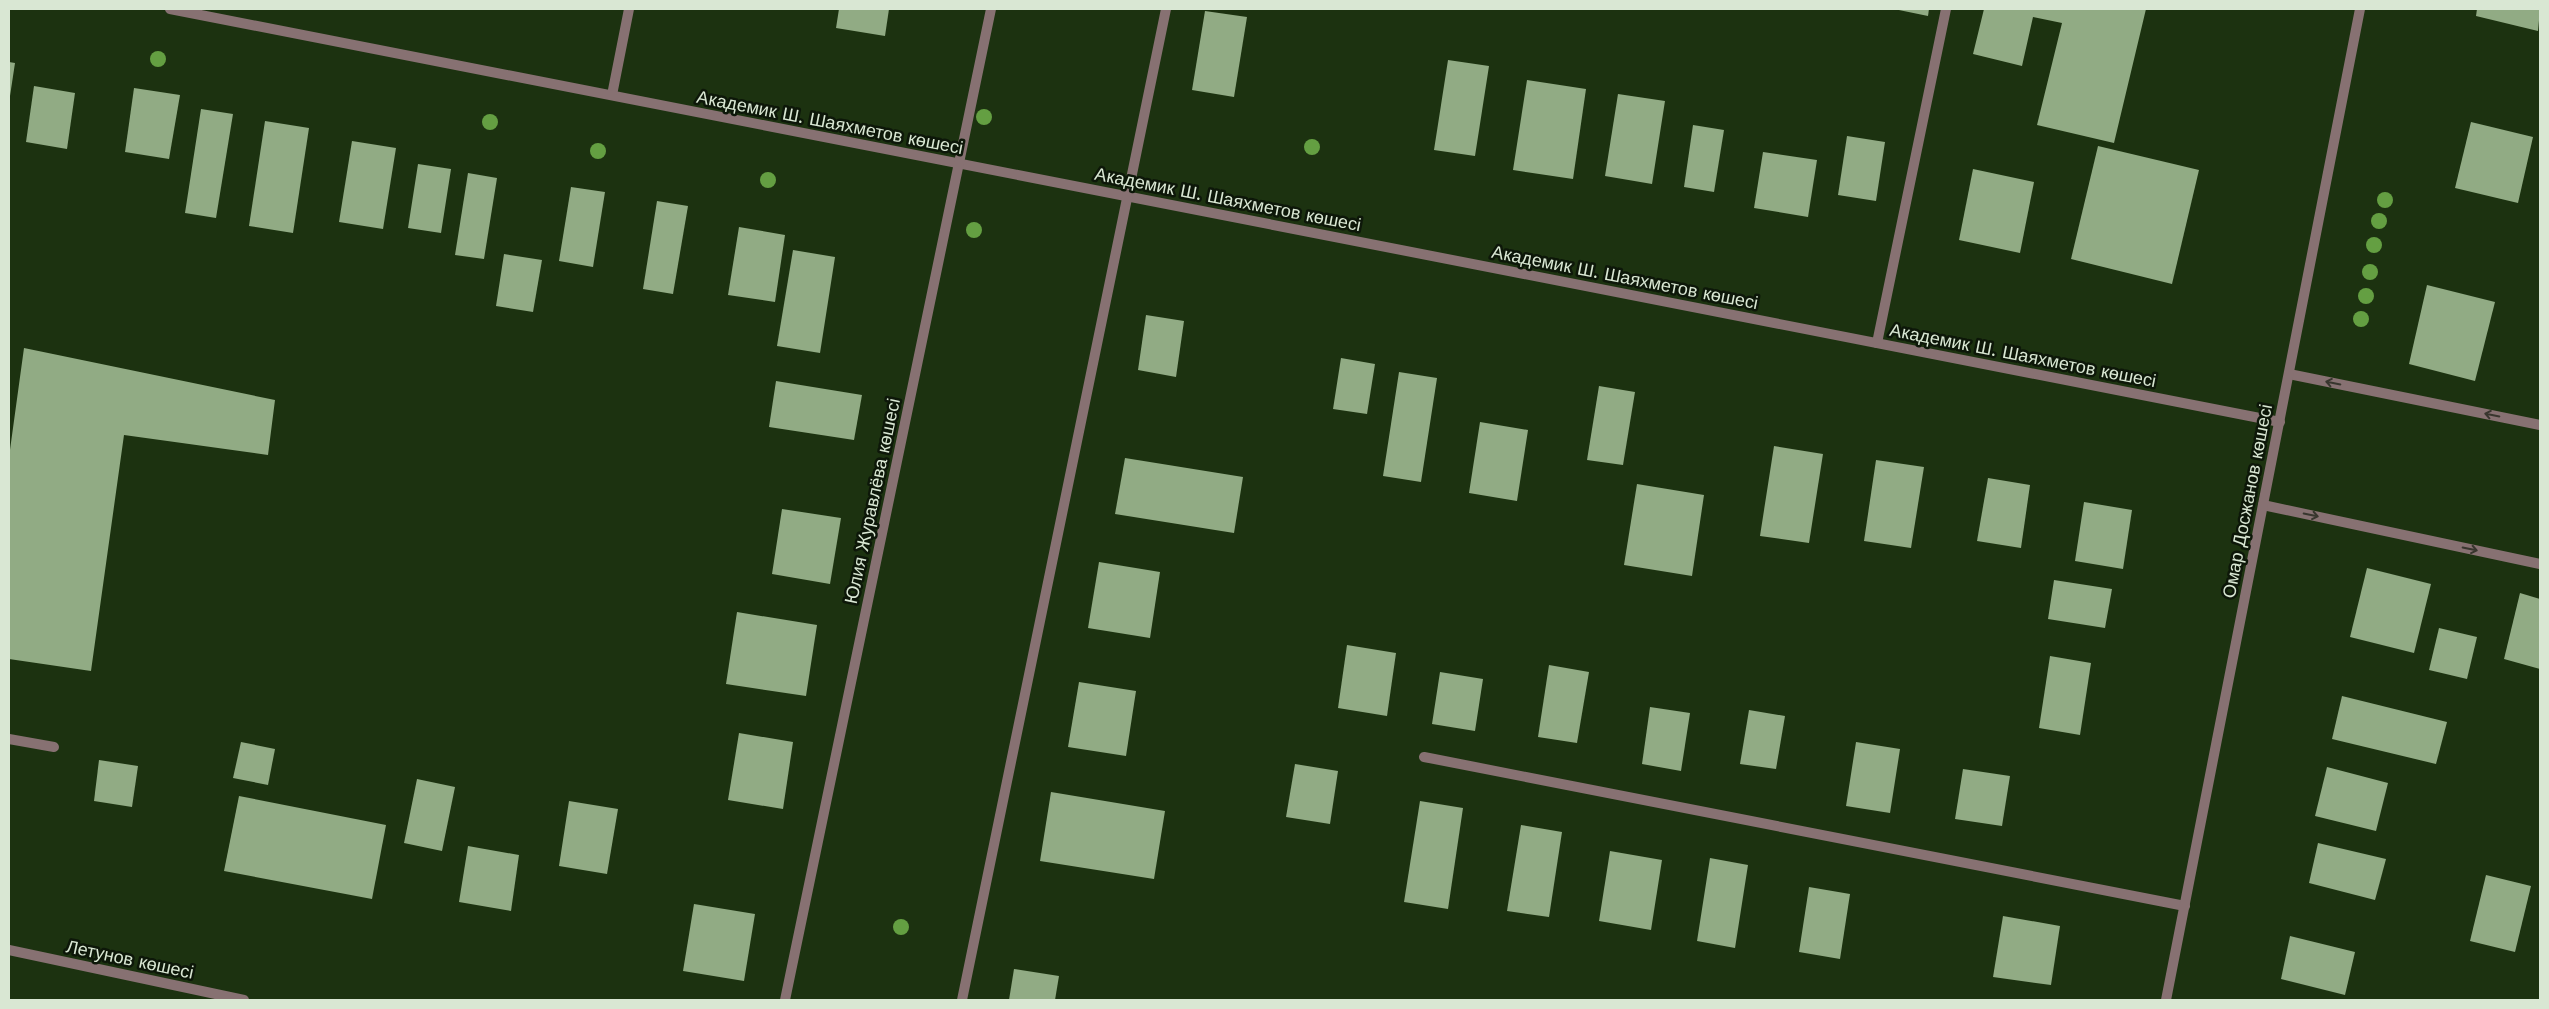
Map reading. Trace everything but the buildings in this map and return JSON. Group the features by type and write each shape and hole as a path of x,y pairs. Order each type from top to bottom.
{"street":[{"name":"Академик Ш. Шаяхметов көшесі","path":"170,9 2280,422"},
{"path":"612,95 629,9"},
{"name":"Юлия Журавлёва көшесі","path":"785,1000 992,9"},
{"path":"962,1000 1166,9"},
{"path":"1877,343 1946,9"},
{"name":"Омар Досжанов көшесі","path":"2166,1000 2360,9"},
{"path":"2289,374 2540,425"},
{"path":"2264,505 2540,564"},
{"path":"9,739 54,747"},
{"path":"1424,757 2185,906"},
{"name":"Летунов көшесі","path":"9,950 244,1000"}]}
